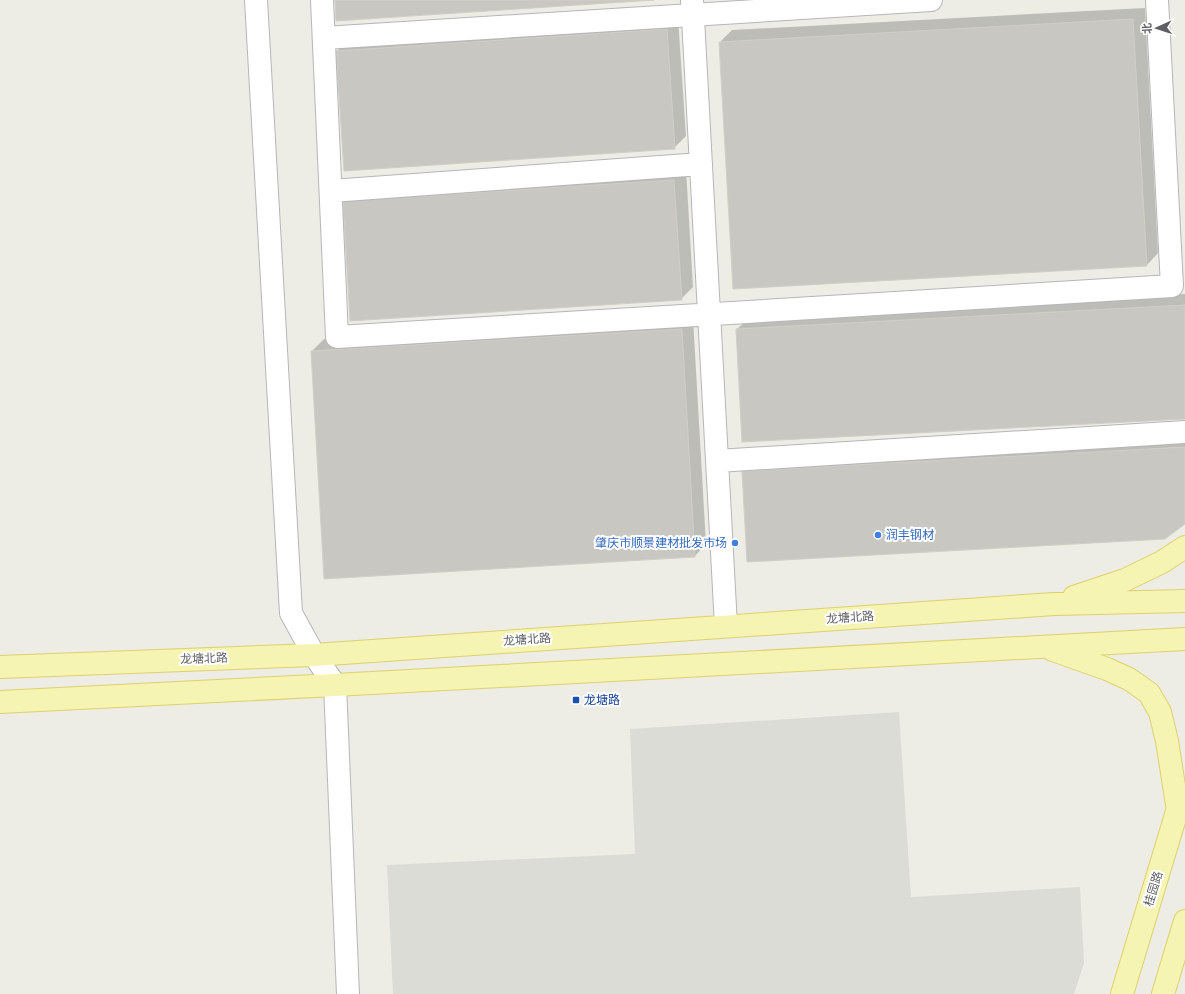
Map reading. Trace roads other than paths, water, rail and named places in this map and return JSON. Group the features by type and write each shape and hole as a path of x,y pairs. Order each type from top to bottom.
{"main road":[{"path":"1054,604 1125,580 1162,562 1185,547"},
{"path":"1054,604 1185,601"},
{"name":"龙塘北路","path":"0,667 314,655 1054,604"},
{"path":"0,702 1185,639"},
{"path":"1042,646 1107,669 1129,679 1149,693 1160,712 1162,719 1178,811"},
{"name":"桂园路","path":"1122,994 1185,785"},
{"path":"1163,994 1185,921"}],"street":[{"path":"256,0 291,614 314,655 335,685 348,994"},
{"path":"322,0 337,337 1172,286 1157,0"},
{"path":"324,38 692,8 931,0"},
{"path":"692,8 726,626"},
{"path":"331,191 701,164"},
{"path":"717,461 1185,432"}],"place":[{"name":"润丰钢材","path":"878,535"},
{"name":"肇庆市顺景建材批发市场","path":"735,543"},
{"name":"龙塘路","path":"576,700"}]}
